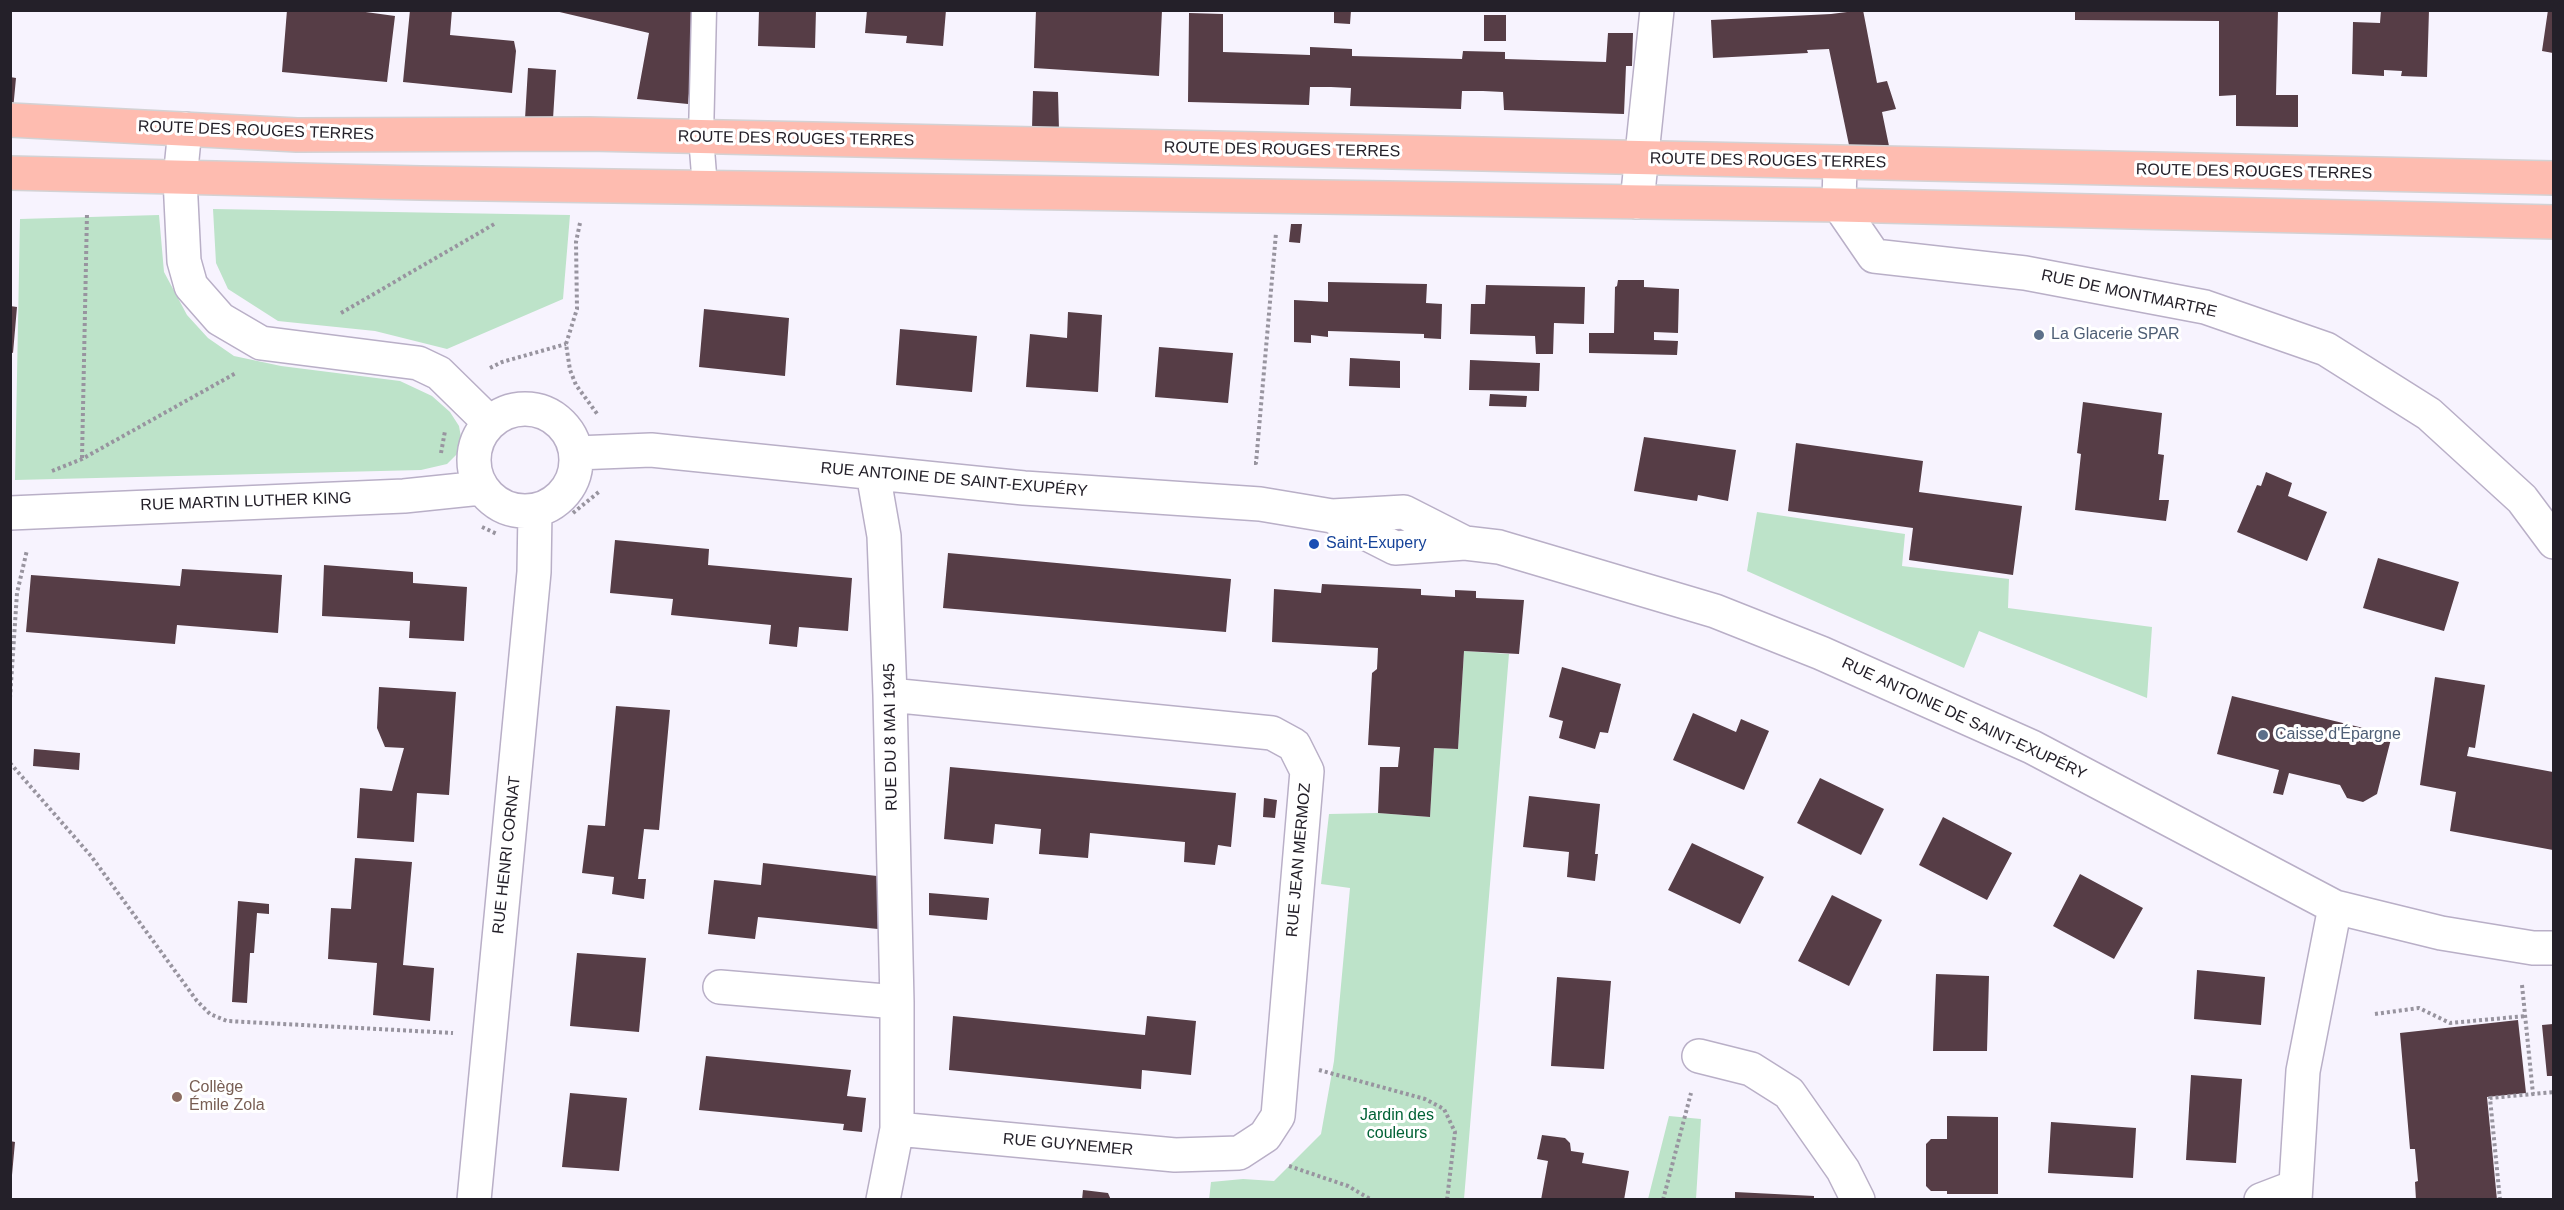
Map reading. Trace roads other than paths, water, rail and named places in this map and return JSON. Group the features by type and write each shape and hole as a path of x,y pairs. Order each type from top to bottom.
{"main road":[{"name":"ROUTE DES ROUGES TERRES","path":"10,120 297,135 589,134 2553,178"},
{"path":"10,173 180,179 284,178 544,185 1839,205 2553,222"}],"street":[{"path":"1637,202 1657,10"},
{"path":"185,129 180,179 184,261 191,286 220,319 261,343 418,363 439,373 490,423"},
{"path":"1839,205 1840,163"},
{"name":"RUE DE MONTMARTRE","path":"1839,205 1874,256 2025,273 2205,307 2326,349 2429,414 2522,499 2553,542"},
{"path":"518,409 534,409 550,415 591,453 576,469 571,484 562,497 549,506 535,511 519,512 505,508 492,500 482,488 475,472 474,454 479,437 490,423 503,413 518,409"},
{"name":"RUE ANTOINE DE SAINT-EXUPÉRY","path":"591,453 651,450 1024,488 1260,504 1332,516 1404,512 1465,543 1510,550 1715,611 1773,632 2032,747 2335,907 2441,933 2533,948 2553,948"},
{"name":"RUE DU 8 MAI 1945","path":"873,473 884,536 897,1002 897,1129 883,1200"},
{"name":"RUE MARTIN LUTHER KING","path":"23,513 404,496 482,488"},
{"path":"2522,499 2553,499"},
{"name":"RUE HENRI CORNAT","path":"474,1200 534,572 535,511"},
{"name":"RUE JEAN MERMOZ","path":"890,695 1272,733 1294,746 1306,771 1278,1116 1265,1136 1239,1153"},
{"path":"2261,1200 2295,1193 2303,1071 2335,907"},
{"path":"720,987 897,1002"},
{"path":"1699,1056 1751,1069 1789,1093 1843,1170 1858,1200"},
{"name":"RUE GUYNEMER","path":"897,1129 1175,1155 1239,1153"}],"lane":[{"path":"704,10 701,137 705,187"}],"place":[{"name":"La Glacerie SPAR","path":"2039,335"},
{"name":"Saint-Exupery","path":"1314,544"},
{"name":"Caisse d'Épargne","path":"2263,735"},
{"name":"Collège Émile Zola","path":"177,1097"}],"park label":[{"name":"Jardin des couleurs","path":"1397,1125"}]}
